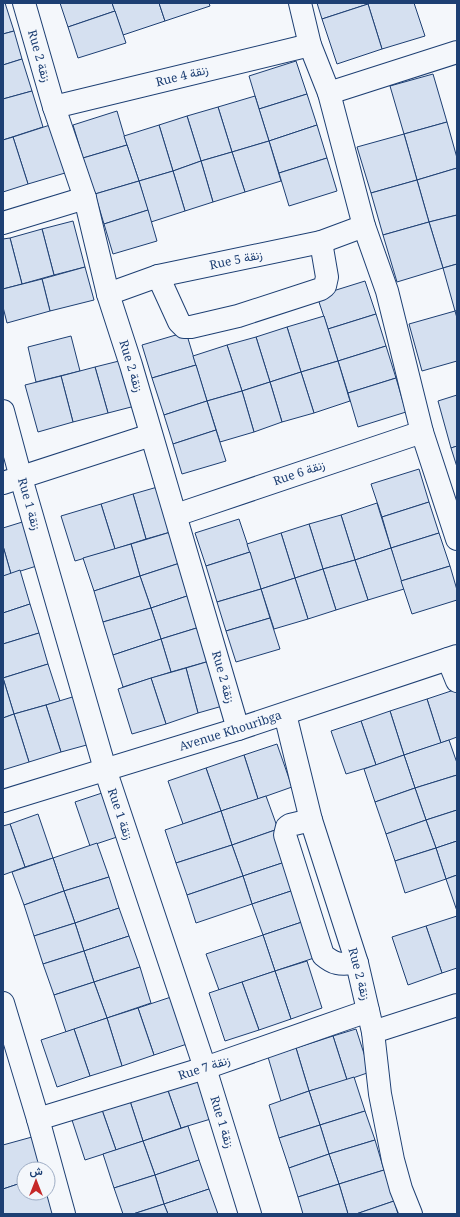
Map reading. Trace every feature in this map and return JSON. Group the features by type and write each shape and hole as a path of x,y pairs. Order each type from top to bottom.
{"street":[{"name":"Rue 2 زنقة","path":"24,3 54,107 85,198 108,294 176,515 238,729"},
{"path":"300,3 310,45 329,93 364,226 387,291 422,432 457,539"},
{"name":"Rue 4 زنقة","path":"54,107 310,45"},
{"path":"329,93 457,52"},
{"path":"3,223 85,198"},
{"name":"Rue 5 زنقة","path":"108,294 158,276 321,242 364,226"},
{"path":"158,276 179,322 184,327 191,327 238,316 321,289 325,286 327,277 321,242"},
{"name":"Rue 1 زنقة","path":"3,411 12,480 105,769 206,1068 250,1214"},
{"name":"Rue 6 زنقة","path":"176,515 422,432"},
{"path":"12,480 151,435"},
{"path":"453,658 457,682"},
{"name":"Avenue Khouribga","path":"3,801 238,729 453,658"},
{"name":"Rue 2 زنقة","path":"284,714 311,820 357,963 373,1032 380,1094 393,1160 401,1189 411,1214"},
{"path":"311,820 287,827 285,835 294,865 323,955 330,961 337,964 357,963"},
{"path":"3,1003 38,1119 64,1214"},
{"path":"373,1032 457,1005"},
{"name":"Rue 7 زنقة","path":"38,1119 206,1068 368,1011"}],"building":[{"path":"3,3 5,3 14,31 3,34"},
{"path":"60,3 112,3 115,11 68,27"},
{"path":"112,3 159,3 165,21 123,35"},
{"path":"159,3 209,3 210,6 165,21"},
{"path":"317,3 367,3 368,4 322,19"},
{"path":"414,3 425,36 382,49 368,4"},
{"path":"368,4 382,49 337,64 322,19"},
{"path":"115,11 126,43 78,58 68,27"},
{"path":"14,31 22,59 3,65 3,34"},
{"path":"22,59 32,91 3,99 3,65"},
{"path":"296,61 307,94 259,109 249,76"},
{"path":"433,74 447,122 404,134 390,86"},
{"path":"32,91 43,127 3,140 3,99"},
{"path":"307,94 317,125 269,141 259,109"},
{"path":"255,96 269,141 232,152 218,107"},
{"path":"218,107 232,152 201,161 187,116"},
{"path":"117,111 127,145 83,158 73,125"},
{"path":"187,116 201,161 173,171 159,125"},
{"path":"447,122 457,158 457,168 417,180 404,134"},
{"path":"50,125 65,173 28,184 13,137"},
{"path":"159,125 173,171 139,181 124,136"},
{"path":"317,125 327,158 279,173 269,141"},
{"path":"404,134 417,180 371,193 357,147"},
{"path":"13,137 28,184 3,192 3,140"},
{"path":"269,141 281,181 245,192 232,152"},
{"path":"127,145 139,181 95,194 83,158"},
{"path":"232,152 245,192 213,202 201,161"},
{"path":"327,158 337,191 289,206 279,173"},
{"path":"201,161 213,202 185,211 173,171"},
{"path":"457,168 457,215 429,222 417,180"},
{"path":"173,171 185,211 151,222 139,181"},
{"path":"417,180 429,222 383,235 371,193"},
{"path":"139,181 148,210 104,224 95,194"},
{"path":"148,210 157,241 113,254 104,224"},
{"path":"457,215 457,264 443,268 429,222"},
{"path":"73,221 85,267 54,275 42,229"},
{"path":"429,222 443,268 397,282 383,235"},
{"path":"42,229 54,275 22,284 10,238"},
{"path":"10,238 22,284 3,289 3,239"},
{"path":"457,264 457,310 455,311 443,268"},
{"path":"85,267 94,300 50,311 42,279"},
{"path":"42,279 50,311 7,323 3,307 3,289"},
{"path":"365,281 376,314 328,329 317,296"},
{"path":"455,311 457,318 457,361 422,371 409,324"},
{"path":"376,314 386,346 338,361 328,329"},
{"path":"324,316 338,361 301,372 287,327"},
{"path":"287,327 301,372 270,382 256,337"},
{"path":"186,332 196,365 152,378 142,345"},
{"path":"71,336 80,371 36,382 28,347"},
{"path":"256,337 270,382 242,391 227,345"},
{"path":"227,345 242,391 207,401 193,356"},
{"path":"386,346 396,378 348,393 338,361"},
{"path":"123,360 135,406 108,413 95,367"},
{"path":"338,361 350,401 314,413 301,372"},
{"path":"196,365 207,401 164,415 152,378"},
{"path":"95,367 108,413 73,422 61,376"},
{"path":"301,372 314,413 282,422 270,382"},
{"path":"61,376 73,422 38,432 25,385"},
{"path":"396,378 406,412 358,427 348,393"},
{"path":"270,382 282,422 254,432 242,391"},
{"path":"242,391 254,432 220,442 207,401"},
{"path":"457,395 457,446 451,448 438,401"},
{"path":"207,401 216,430 173,444 164,415"},
{"path":"216,430 226,461 182,474 173,444"},
{"path":"457,446 457,467 451,448"},
{"path":"419,469 429,502 382,517 371,484"},
{"path":"161,486 174,531 146,539 133,494"},
{"path":"133,494 146,539 115,549 101,504"},
{"path":"429,502 439,533 391,548 382,517"},
{"path":"377,503 391,548 355,560 341,515"},
{"path":"101,504 115,549 75,561 61,516"},
{"path":"341,515 355,560 323,569 309,524"},
{"path":"32,519 43,564 11,574 3,546 3,528"},
{"path":"239,519 250,552 206,566 195,533"},
{"path":"309,524 323,569 295,578 281,533"},
{"path":"174,531 183,562 140,576 131,544"},
{"path":"281,533 295,578 261,589 247,544"},
{"path":"439,533 450,566 401,581 391,548"},
{"path":"131,544 140,576 94,591 83,558"},
{"path":"3,546 11,574 3,576"},
{"path":"391,548 404,589 368,600 355,560"},
{"path":"250,552 261,589 217,602 206,566"},
{"path":"355,560 368,600 336,610 323,569"},
{"path":"183,562 193,594 151,608 140,576"},
{"path":"450,566 457,590 457,600 412,614 401,581"},
{"path":"323,569 336,610 308,619 295,578"},
{"path":"20,570 30,604 3,613 3,576"},
{"path":"140,576 151,608 103,622 94,591"},
{"path":"295,578 308,619 274,629 261,589"},
{"path":"261,589 270,618 226,631 217,602"},
{"path":"193,594 203,626 161,639 151,608"},
{"path":"30,604 39,633 3,644 3,613"},
{"path":"151,608 161,639 113,655 103,622"},
{"path":"270,618 280,649 236,662 226,631"},
{"path":"203,626 213,660 171,672 161,639"},
{"path":"39,633 48,664 3,678 3,644"},
{"path":"161,639 171,672 123,687 113,655"},
{"path":"213,660 226,705 198,713 186,668"},
{"path":"48,664 60,701 14,714 3,678"},
{"path":"186,668 198,713 166,724 151,678"},
{"path":"3,678 14,714 3,718"},
{"path":"151,678 166,724 132,734 118,689"},
{"path":"457,689 457,737 441,743 427,699"},
{"path":"79,695 94,743 61,752 46,705"},
{"path":"427,699 441,743 404,755 390,711"},
{"path":"46,705 61,752 29,762 14,714"},
{"path":"390,711 404,755 376,765 361,721"},
{"path":"14,714 29,762 3,770 3,718"},
{"path":"361,721 376,765 346,774 331,731"},
{"path":"449,740 457,763 457,775 415,788 404,755"},
{"path":"277,744 292,787 258,799 244,755"},
{"path":"244,755 258,799 221,811 206,768"},
{"path":"404,755 415,788 375,802 364,769"},
{"path":"206,768 221,811 183,824 168,781"},
{"path":"457,775 457,810 426,820 415,788"},
{"path":"415,788 426,820 386,834 375,802"},
{"path":"108,791 123,835 90,846 75,802"},
{"path":"266,796 278,829 232,845 221,811"},
{"path":"457,810 457,841 436,848 426,820"},
{"path":"221,811 232,845 176,863 165,830"},
{"path":"38,814 53,858 25,867 10,824"},
{"path":"426,820 436,848 395,861 386,834"},
{"path":"10,824 25,867 3,875 3,826"},
{"path":"278,829 288,861 243,876 232,845"},
{"path":"457,841 457,875 446,879 436,848"},
{"path":"97,843 109,877 64,891 53,858"},
{"path":"232,845 243,876 187,895 176,863"},
{"path":"436,848 446,879 405,893 395,861"},
{"path":"53,858 64,891 24,905 12,872"},
{"path":"288,861 297,889 252,904 243,876"},
{"path":"457,875 457,911 446,879"},
{"path":"243,876 252,904 196,923 187,895"},
{"path":"109,877 119,908 75,923 64,891"},
{"path":"297,889 308,920 263,935 252,904"},
{"path":"64,891 75,923 34,936 24,905"},
{"path":"119,908 129,936 84,951 75,923"},
{"path":"457,916 457,968 442,973 426,926"},
{"path":"308,920 320,956 275,971 263,935"},
{"path":"75,923 84,951 43,964 34,936"},
{"path":"426,926 442,973 408,985 392,937"},
{"path":"263,935 275,971 219,990 206,954"},
{"path":"129,936 140,967 94,982 84,951"},
{"path":"84,951 94,982 54,995 43,964"},
{"path":"307,961 322,1008 291,1019 275,971"},
{"path":"140,967 151,1003 107,1018 94,982"},
{"path":"275,971 291,1019 259,1030 242,982"},
{"path":"94,982 107,1018 66,1032 54,995"},
{"path":"242,982 259,1030 225,1041 209,993"},
{"path":"171,997 187,1044 154,1055 138,1008"},
{"path":"138,1008 154,1055 122,1066 107,1018"},
{"path":"107,1018 122,1066 90,1076 74,1029"},
{"path":"74,1029 90,1076 57,1087 41,1040"},
{"path":"356,1029 370,1072 347,1080 333,1036"},
{"path":"333,1036 347,1080 309,1091 296,1048"},
{"path":"296,1048 309,1091 281,1101 268,1057"},
{"path":"200,1074 214,1118 181,1128 166,1085"},
{"path":"354,1077 365,1111 320,1125 309,1091"},
{"path":"166,1085 181,1128 143,1141 129,1098"},
{"path":"309,1091 320,1125 279,1138 269,1105"},
{"path":"129,1098 143,1141 116,1150 101,1107"},
{"path":"101,1107 116,1150 85,1160 71,1117"},
{"path":"365,1111 375,1140 329,1154 320,1125"},
{"path":"320,1125 329,1154 289,1168 279,1138"},
{"path":"188,1126 199,1160 155,1175 143,1141"},
{"path":"32,1137 40,1161 16,1161 16,1185 3,1189 3,1145"},
{"path":"375,1140 384,1170 339,1184 329,1154"},
{"path":"143,1141 155,1175 114,1188 103,1154"},
{"path":"329,1154 339,1184 298,1197 289,1168"},
{"path":"199,1160 209,1189 164,1204 155,1175"},
{"path":"384,1170 394,1201 356,1214 348,1214 339,1184"},
{"path":"155,1175 164,1204 133,1214 123,1214 114,1188"},
{"path":"339,1184 348,1214 303,1214 298,1197"},
{"path":"16,1185 16,1201 51,1201 55,1214 3,1214 3,1189"},
{"path":"209,1189 218,1214 168,1214 164,1204"},
{"path":"394,1201 398,1214 356,1214"},
{"path":"164,1204 168,1214 133,1214"}]}
